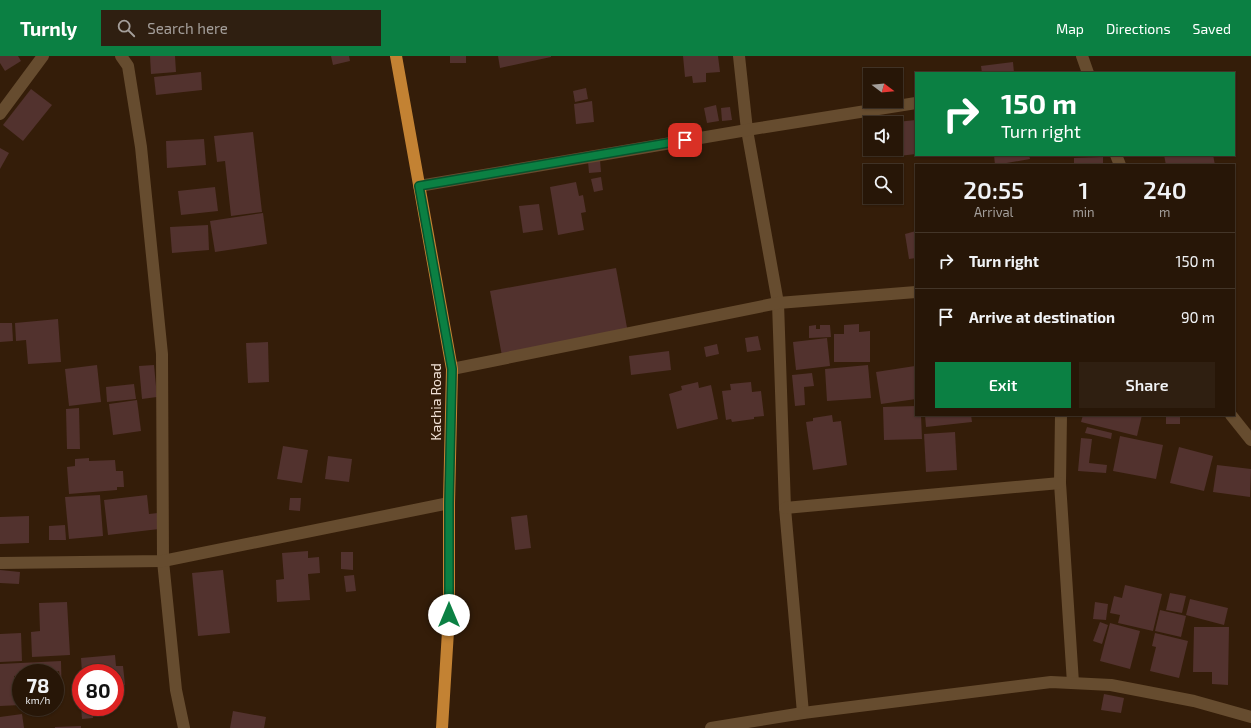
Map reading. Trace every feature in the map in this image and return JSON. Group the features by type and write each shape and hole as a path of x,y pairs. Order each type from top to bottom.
{"highway":[{"name":"Kachia Road","path":"396,56 452,369 449,503 449,615 442,728"}],"street":[{"path":"0,114 43,56"},
{"path":"121,56 128,66 141,147 162,354 163,561 176,690 184,728"},
{"path":"739,56 747,130 778,303 785,508 803,713"},
{"path":"1082,56 1088,72"},
{"path":"419,186 747,130 915,103"},
{"path":"452,369 778,303 915,292"},
{"path":"1061,416 1060,483 1073,683"},
{"path":"1232,416 1251,440"},
{"path":"785,508 1060,483"},
{"path":"0,563 163,561 449,503"},
{"path":"711,728 803,713 1051,682 1111,685 1194,701 1251,717"}],"building":[{"path":"0,56 18,56 21,61 5,71 0,63"},
{"path":"150,56 175,56 176,72 151,74"},
{"path":"331,56 349,56 350,61 333,65"},
{"path":"450,56 466,56 466,63 450,63"},
{"path":"498,56 551,56 551,57 500,68"},
{"path":"683,56 718,56 720,72 706,73 706,82 693,83 692,76 685,77"},
{"path":"1013,62 1014,72 982,72 981,66"},
{"path":"201,72 202,90 156,95 154,77"},
{"path":"586,88 588,99 575,102 573,91"},
{"path":"31,89 52,105 23,141 3,125"},
{"path":"592,101 594,122 576,124 574,104"},
{"path":"716,105 719,121 707,123 704,108"},
{"path":"730,107 732,120 722,121 721,108"},
{"path":"915,120 915,154 903,156 903,121"},
{"path":"253,132 262,212 231,216 225,161 217,162 214,136"},
{"path":"204,139 206,165 167,168 166,141"},
{"path":"0,148 9,153 0,169"},
{"path":"994,156 1029,156 1030,159 1001,164 995,164"},
{"path":"1164,156 1213,156 1215,164 1166,164"},
{"path":"1103,157 1103,164 1074,164 1074,158"},
{"path":"600,160 601,172 589,173 588,161"},
{"path":"601,177 603,190 594,192 591,179"},
{"path":"576,182 579,196 583,195 586,212 581,213 584,230 558,235 550,187"},
{"path":"215,187 218,211 181,215 178,191"},
{"path":"539,204 543,230 523,233 519,206"},
{"path":"263,213 267,244 215,252 210,221"},
{"path":"208,225 209,250 172,253 170,227"},
{"path":"915,231 915,258 909,259 905,234"},
{"path":"616,268 628,333 502,356 490,291"},
{"path":"58,319 61,362 28,364 26,340 16,341 15,323"},
{"path":"0,323 12,323 13,341 0,342"},
{"path":"859,324 859,332 870,331 870,362 834,362 834,334 844,334 844,325"},
{"path":"816,325 816,329 820,329 820,325 830,325 831,337 809,338 809,326"},
{"path":"758,336 761,350 747,352 745,338"},
{"path":"827,338 830,366 796,370 793,342"},
{"path":"268,342 269,382 248,383 246,343"},
{"path":"717,344 719,354 706,357 704,347"},
{"path":"669,351 671,370 631,375 629,356"},
{"path":"97,365 101,402 69,406 65,369"},
{"path":"154,365 157,397 142,399 139,366"},
{"path":"868,365 871,398 827,401 825,369"},
{"path":"915,366 915,399 881,404 876,372"},
{"path":"812,373 814,386 804,387 805,405 795,406 792,375"},
{"path":"698,382 699,388 711,385 718,419 677,429 669,394 682,390 681,386"},
{"path":"751,382 752,392 761,391 764,416 732,422 731,419 726,420 722,391 731,390 730,384"},
{"path":"134,384 136,399 107,402 106,387"},
{"path":"137,400 141,431 113,435 109,404"},
{"path":"915,406 915,416 921,416 922,439 884,440 883,407"},
{"path":"79,408 80,449 67,449 66,409"},
{"path":"832,415 833,422 841,421 847,465 813,470 806,422 813,421 813,418"},
{"path":"925,416 971,416 972,422 926,427"},
{"path":"1083,416 1142,416 1137,436 1081,422"},
{"path":"1166,416 1180,416 1180,424 1166,424"},
{"path":"1087,427 1112,433 1111,439 1085,433"},
{"path":"955,432 957,470 926,472 924,434"},
{"path":"1120,436 1163,445 1156,479 1113,471"},
{"path":"1081,438 1092,439 1089,463 1107,465 1106,473 1078,471"},
{"path":"283,446 308,450 302,483 277,479"},
{"path":"1179,447 1213,456 1204,491 1170,483"},
{"path":"328,456 352,459 349,482 325,479"},
{"path":"89,458 89,461 115,460 116,471 123,471 124,487 117,487 117,490 69,494 67,467 75,466 75,459"},
{"path":"1217,465 1251,469 1250,497 1213,492"},
{"path":"100,495 103,536 69,539 65,497"},
{"path":"147,495 149,514 158,513 159,529 108,535 104,500"},
{"path":"290,498 301,498 300,511 289,510"},
{"path":"527,515 531,548 515,550 511,517"},
{"path":"29,516 29,543 0,544 0,517"},
{"path":"65,525 66,540 49,540 49,526"},
{"path":"308,551 308,558 319,557 320,573 308,574 310,600 277,602 276,580 284,579 282,553"},
{"path":"341,552 353,552 353,570 341,569"},
{"path":"0,570 20,572 19,584 0,583"},
{"path":"223,570 230,633 198,636 192,573"},
{"path":"354,575 356,591 346,592 344,576"},
{"path":"1125,585 1162,594 1153,631 1118,623 1120,615 1110,613 1114,596 1122,598"},
{"path":"1170,593 1186,596 1182,613 1166,610"},
{"path":"1190,599 1228,608 1224,625 1186,615"},
{"path":"67,602 70,655 32,657 31,632 40,631 39,603"},
{"path":"1095,602 1108,604 1106,620 1093,619"},
{"path":"1160,610 1186,616 1181,637 1155,631"},
{"path":"1100,622 1108,625 1102,644 1093,641"},
{"path":"1110,623 1140,631 1130,669 1100,661"},
{"path":"1194,627 1229,627 1228,685 1212,684 1212,672 1193,672"},
{"path":"21,633 22,661 0,662 0,634"},
{"path":"1155,633 1188,641 1179,678 1150,671 1156,647 1152,646"},
{"path":"115,655 116,664 81,664 81,658"},
{"path":"61,661 61,664 12,664 12,705 0,706 0,664"},
{"path":"1104,694 1124,698 1121,713 1101,710"},
{"path":"233,711 266,717 264,728 230,728"},
{"path":"22,716 24,728 0,728 0,717"},
{"path":"82,716 93,716 93,718 82,719"},
{"path":"81,726 81,728 55,728 55,727"}],"route":[{"path":"449,615 449,503 452,369 419,186 685,140"}]}
